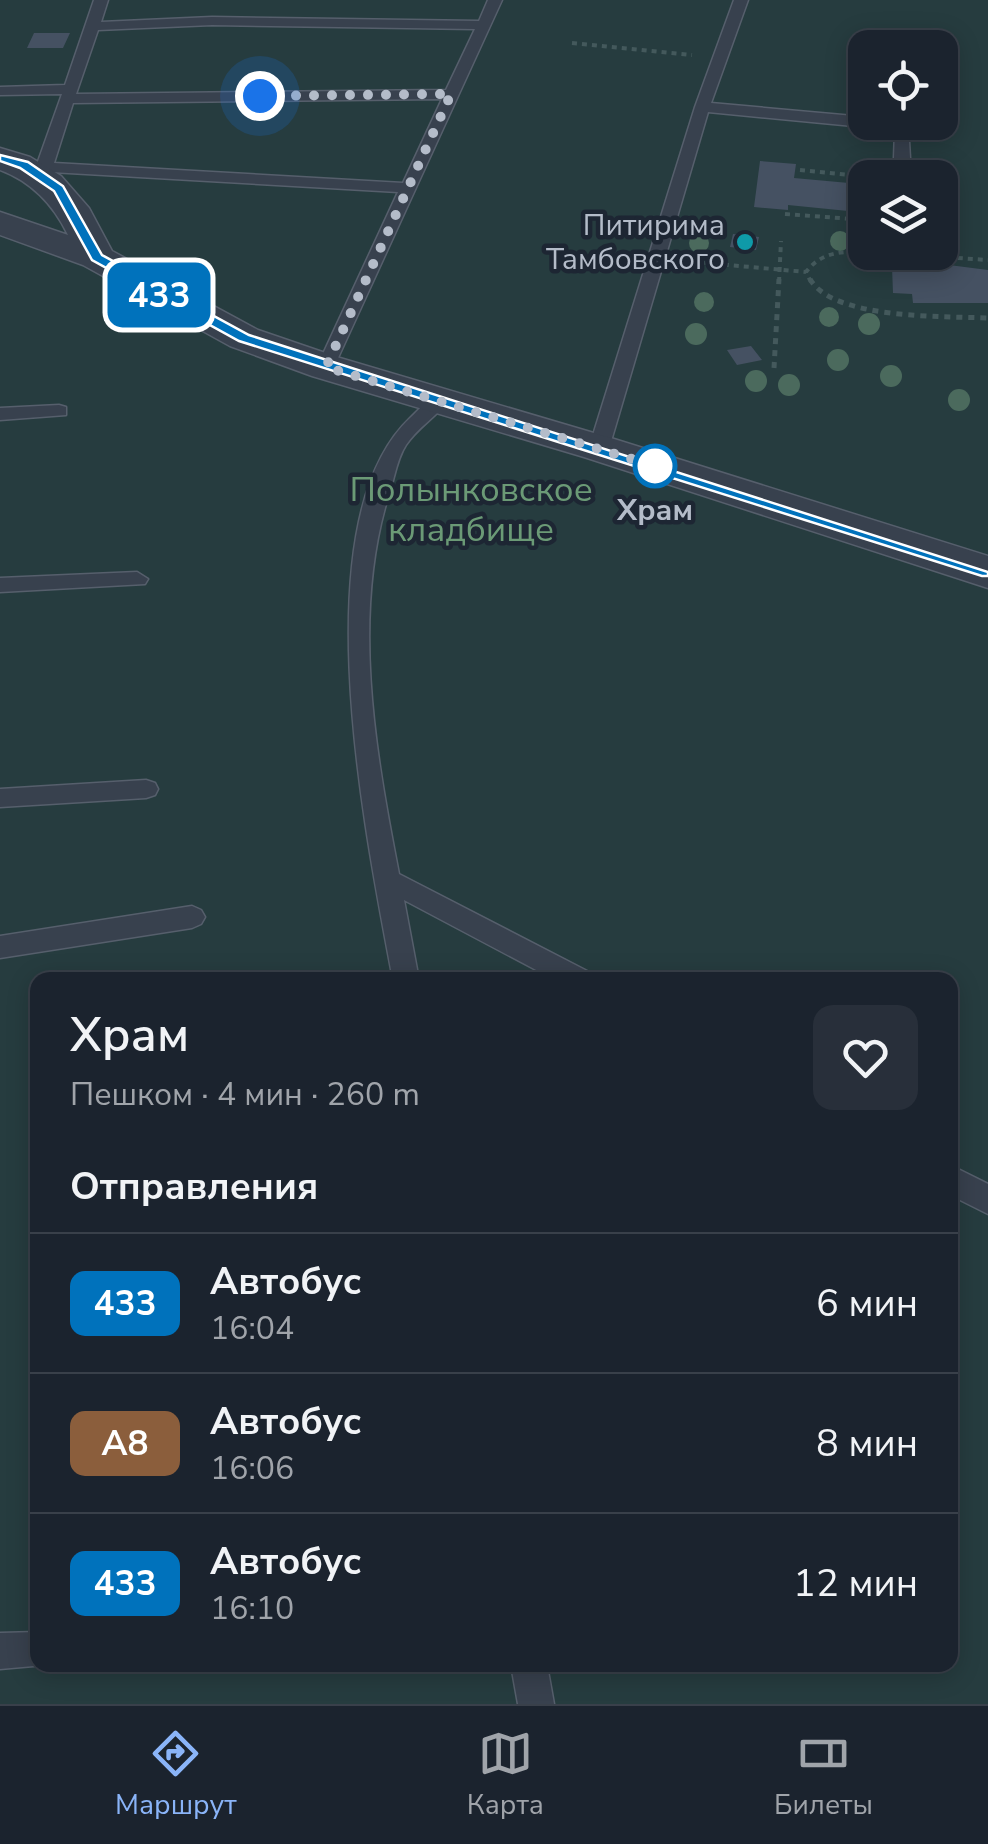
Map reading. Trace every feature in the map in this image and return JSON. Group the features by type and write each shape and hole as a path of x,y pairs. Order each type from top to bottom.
{"street":[{"path":"0,158 43,171 58,189 96,258"},
{"path":"0,223 96,258 244,338 326,367 599,448 988,572"}],"lane":[{"path":"101,0 43,171 406,188"},
{"path":"326,367 494,0"},
{"path":"599,448 702,107 741,0"},
{"path":"93,26 212,21 483,25"},
{"path":"0,92 451,94"},
{"path":"702,107 848,120"},
{"path":"902,158 903,140"},
{"path":"405,972 360,704 364,567 376,504 394,448 439,401"},
{"path":"0,414 59,411"},
{"path":"0,584 136,579"},
{"path":"0,798 146,788"},
{"path":"388,880 565,972"},
{"path":"0,948 192,917"},
{"path":"958,1183 988,1200"},
{"path":"0,1650 30,1650"},
{"path":"529,1672 536,1704"}],"path":[{"path":"572,44 718,58"},
{"path":"800,170 848,175"},
{"path":"785,214 848,219"},
{"path":"774,368 781,240"},
{"path":"848,253 832,253 810,264 806,272 808,284 836,303 988,318"},
{"path":"658,258 806,272"},
{"path":"958,258 988,260"}],"green space":[{"name":"Полынковское кладбище","path":"0,0 988,0 988,1704 0,1704"}],"building":[{"path":"34,33 70,33 63,48 27,48"},
{"path":"760,161 796,164 794,178 848,183 848,211 788,205 788,210 754,207"},
{"name":"Питирима Тамбовского","path":"733,234 759,237 756,250 730,247"},
{"path":"958,266 988,270 988,303 913,303 912,294 893,293 892,270 958,270"},
{"path":"751,346 762,360 737,365 727,350"}],"bus line":[{"name":"433","path":"0,158 42,174 58,189 90,240 96,258 244,338 326,367 599,448 988,572"}],"place":[{"name":"Питирима Тамбовского","path":"745,242"},
{"name":"Храм","path":"655,466"}],"route":[{"path":"260,96 451,94 326,367 655,466"}]}
